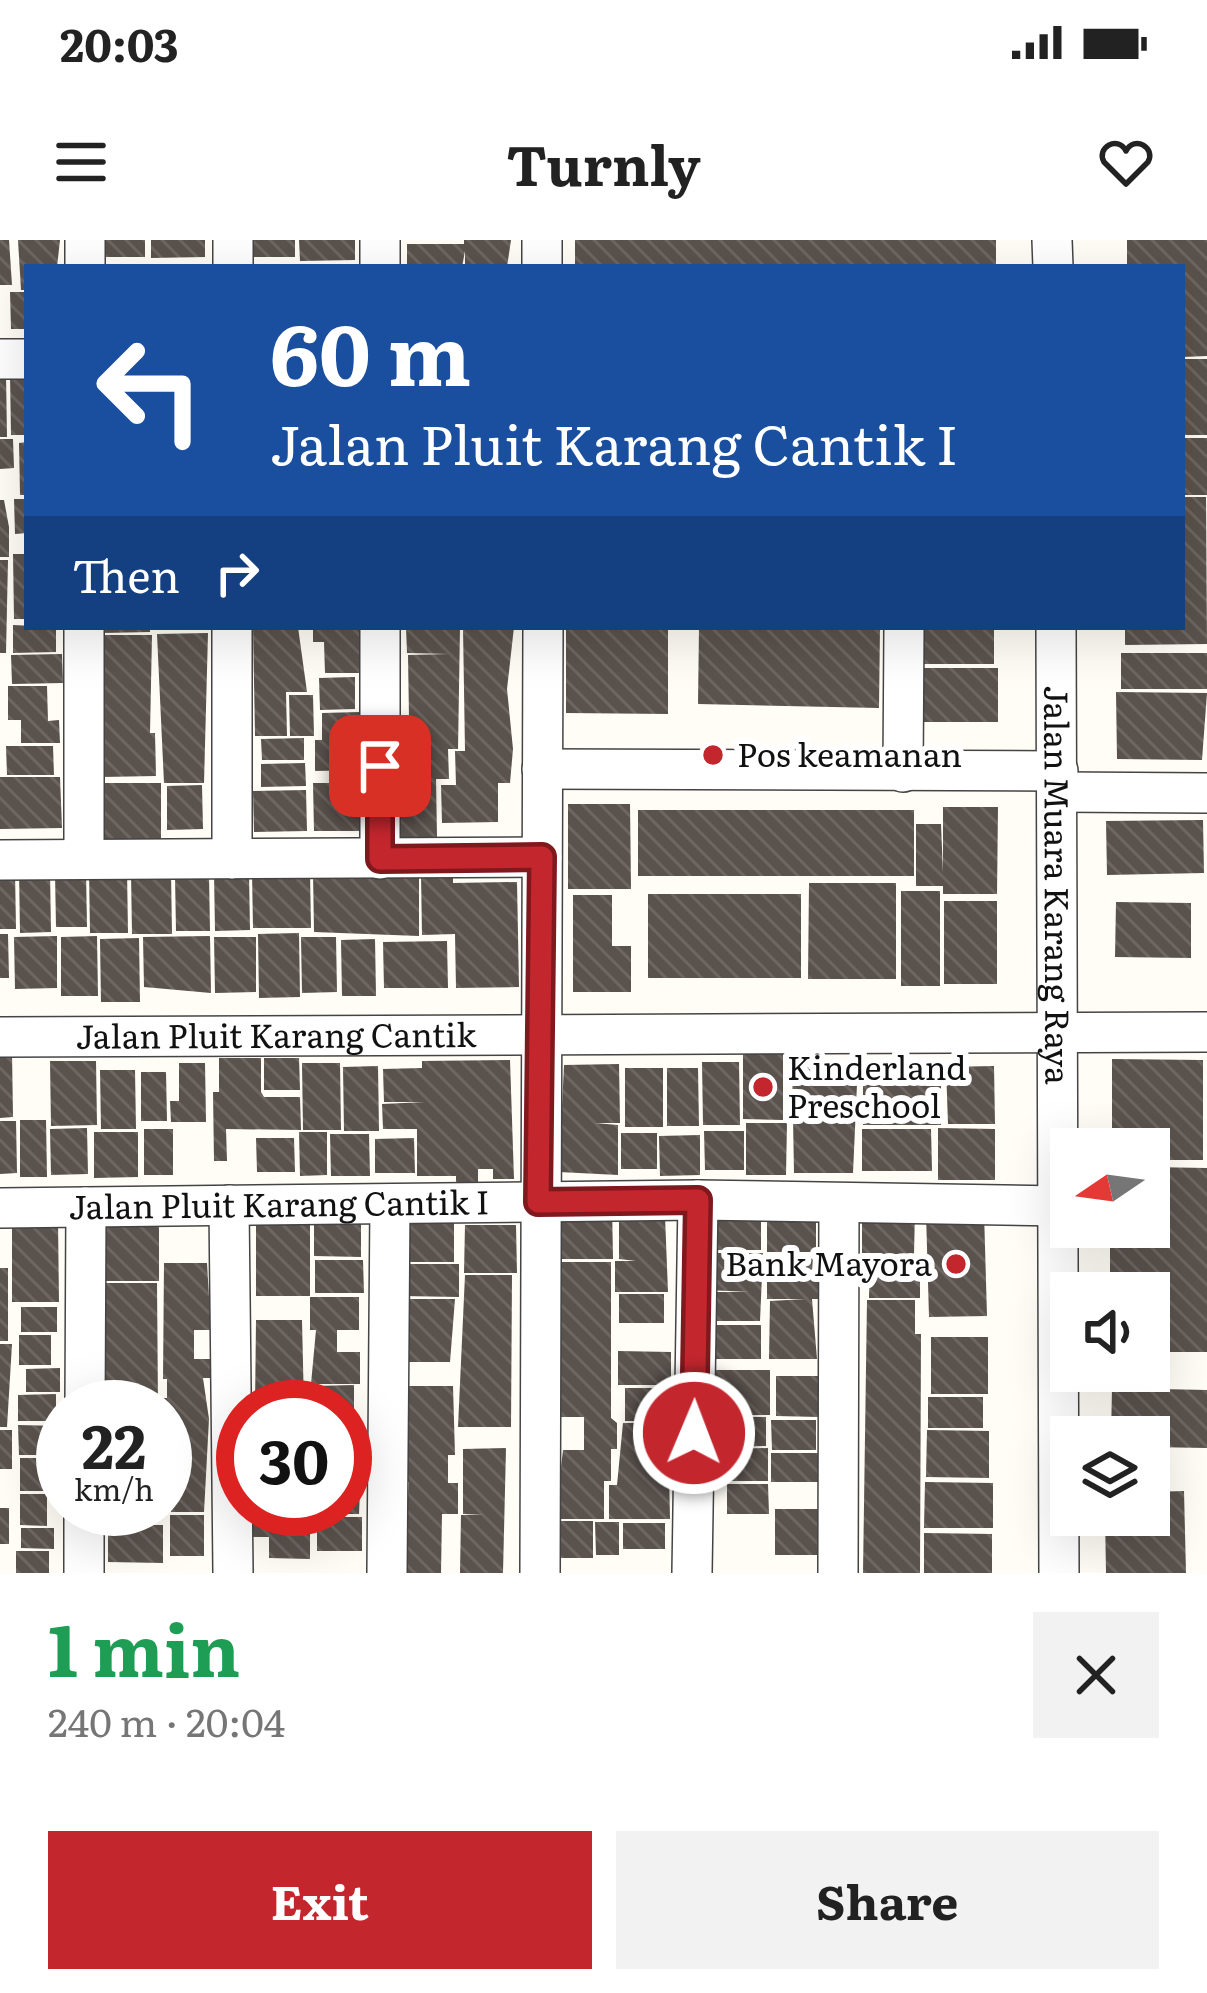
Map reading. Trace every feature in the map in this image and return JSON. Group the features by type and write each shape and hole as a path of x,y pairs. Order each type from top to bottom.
{"street":[{"path":"84,630 84,859"},
{"path":"232,630 232,859"},
{"path":"380,630 380,859"},
{"path":"540,1573 543,630"},
{"path":"903,772 904,630"},
{"name":"Jalan Muara Karang Raya","path":"1056,630 1060,1128"},
{"path":"542,769 903,772 1207,793"},
{"path":"0,860 542,857"},
{"name":"Jalan Pluit Karang Cantik","path":"0,1036 539,1030 1207,1032"},
{"path":"692,1573 698,1200"},
{"name":"Jalan Pluit Karang Cantik I","path":"0,1208 698,1200 1050,1206"},
{"path":"838,1573 839,1203"},
{"path":"387,1573 390,1204"},
{"path":"229,1205 233,1573"},
{"path":"85,1380 86,1207"},
{"name":"Jalan Muara Karang Raya","path":"1059,1573 1060,1248"},
{"path":"84,1536 84,1573"}],"building":[{"path":"0,240 9,240 12,285 0,285"},
{"path":"18,240 60,240 57,264 24,264 21,290"},
{"path":"89,240 145,240 145,257 89,257"},
{"path":"151,240 205,240 205,257 151,258"},
{"path":"243,240 295,240 295,257 243,257"},
{"path":"299,240 355,240 355,260 300,261"},
{"path":"464,240 511,240 507,264 465,264 465,251 463,264 407,264 407,244 464,244"},
{"path":"575,240 996,240 996,264 575,264"},
{"path":"1127,240 1207,240 1207,356 1185,357 1185,264 1127,264"},
{"path":"10,292 24,292 24,329 11,329"},
{"path":"1185,359 1207,359 1207,435 1185,435"},
{"path":"0,374 6,374 7,437 0,437"},
{"path":"10,374 24,374 24,435 11,435"},
{"path":"1185,438 1207,438 1207,495 1185,495"},
{"path":"0,439 13,439 14,468 0,469"},
{"path":"24,442 24,495 20,495 19,443"},
{"path":"1185,497 1206,497 1207,644 1125,645 1125,630 1185,630"},
{"path":"14,499 24,499 24,533 15,534"},
{"path":"0,500 4,500 9,527 9,557 0,557"},
{"path":"13,554 24,554 24,619 14,619"},
{"path":"0,560 8,560 6,653 0,653"},
{"path":"13,625 24,626 24,630 56,630 56,652 13,653"},
{"path":"103,630 150,630 150,632"},
{"path":"253,630 298,630 307,692 286,692 287,736 255,736"},
{"path":"313,630 368,630 369,673 325,673 324,642 313,642"},
{"path":"406,630 460,630 458,749 448,749 449,779 436,779 437,837 398,837 397,781 404,781 408,655 449,654 407,653"},
{"path":"463,630 514,630 507,689 513,749 510,783 498,783 498,822 442,823 441,785 456,785 455,751 465,751"},
{"path":"566,630 668,630 668,714 566,713"},
{"path":"699,630 880,630 879,708 698,704"},
{"path":"915,630 994,630 994,664 915,664"},
{"path":"208,633 204,783 164,783 157,634"},
{"path":"98,635 152,635 150,733 155,733 156,776 102,777 105,678 98,678"},
{"path":"1121,653 1207,653 1207,689 1121,689"},
{"path":"62,654 63,683 12,684 11,655"},
{"path":"919,668 998,668 998,722 919,722"},
{"path":"355,677 355,709 320,710 319,678"},
{"path":"8,686 47,686 48,721 59,720 60,743 21,743 21,720 8,720"},
{"path":"1116,692 1207,693 1202,760 1117,759"},
{"path":"289,695 313,695 314,736 290,736"},
{"path":"360,712 361,770 315,771 315,740 322,740 322,713"},
{"path":"304,738 304,760 262,760 261,739"},
{"path":"6,746 53,746 54,775 7,775"},
{"path":"305,763 306,786 261,787 261,764"},
{"path":"0,777 60,777 62,828 0,829"},
{"path":"102,783 161,783 161,839 102,839"},
{"path":"313,783 360,783 361,831 314,831"},
{"path":"202,785 203,829 167,830 167,786"},
{"path":"306,790 307,831 254,832 253,791"},
{"path":"568,804 630,804 631,889 568,889"},
{"path":"943,807 998,807 997,894 943,894 943,886 916,886 916,824 941,824 943,873"},
{"path":"638,810 914,810 914,876 638,876"},
{"path":"1203,820 1204,873 1107,875 1106,821"},
{"path":"127,870 128,933 90,933 89,871"},
{"path":"19,871 50,871 51,932 20,933"},
{"path":"0,872 15,872 16,929 0,929"},
{"path":"86,872 87,927 56,927 55,873"},
{"path":"313,872 419,876 419,936 314,932"},
{"path":"131,873 171,873 172,934 132,934"},
{"path":"214,873 249,873 250,930 215,931"},
{"path":"252,873 310,873 311,928 253,928"},
{"path":"421,874 453,874 453,883 517,882 519,987 456,988 455,934 422,935"},
{"path":"209,875 210,931 176,931 175,876"},
{"path":"809,883 896,883 896,979 808,979"},
{"path":"901,891 940,891 940,986 901,986"},
{"path":"648,894 801,894 801,978 648,978"},
{"path":"573,895 612,895 612,946 631,946 631,992 573,992"},
{"path":"944,901 997,901 997,984 944,984"},
{"path":"1116,902 1191,903 1191,958 1115,957"},
{"path":"299,933 300,997 259,998 258,934"},
{"path":"0,934 8,934 9,978 0,978"},
{"path":"57,936 57,988 15,989 14,937"},
{"path":"97,936 98,996 61,996 61,937"},
{"path":"210,936 211,993 144,987 143,937"},
{"path":"214,937 256,937 256,992 215,993"},
{"path":"301,937 336,937 337,992 302,993"},
{"path":"139,938 140,1002 101,1002 100,939"},
{"path":"375,939 376,996 342,996 341,940"},
{"path":"447,941 448,988 384,988 383,942"},
{"path":"0,1052 12,1052 13,1117 0,1118"},
{"name":"Kinderland Preschool","path":"743,1054 783,1054 783,1120 743,1119"},
{"path":"219,1058 261,1058 261,1092 264,1097 300,1097 301,1130 226,1129 227,1161 214,1161 213,1092 219,1092"},
{"path":"264,1058 299,1058 300,1090 264,1090"},
{"path":"1112,1059 1203,1060 1203,1160 1170,1160 1170,1128 1112,1128"},
{"path":"510,1060 514,1179 493,1179 493,1169 478,1169 478,1184 456,1184 456,1176 417,1176 417,1129 383,1129 382,1104 425,1102 384,1102 383,1069 422,1068 422,1061"},
{"path":"50,1061 96,1061 97,1125 51,1126"},
{"path":"702,1062 739,1062 740,1125 703,1125"},
{"path":"858,1062 853,1173 794,1173 792,1063"},
{"path":"179,1063 205,1063 206,1122 171,1122 170,1101 179,1101"},
{"path":"302,1063 340,1063 341,1130 303,1130"},
{"path":"619,1064 620,1123 595,1123 618,1125 618,1175 559,1172 564,1065"},
{"path":"378,1066 379,1131 344,1131 343,1067"},
{"path":"863,1066 941,1066 941,1125 863,1125"},
{"path":"994,1066 995,1124 948,1124 946,1067"},
{"path":"625,1068 663,1068 663,1127 625,1127"},
{"path":"667,1068 698,1068 699,1126 667,1126"},
{"path":"100,1070 135,1070 136,1129 101,1129"},
{"path":"141,1072 166,1072 167,1121 141,1121"},
{"path":"20,1120 46,1120 47,1177 20,1177"},
{"path":"0,1121 16,1121 17,1173 0,1174"},
{"path":"746,1123 787,1123 786,1175 746,1175"},
{"path":"87,1128 88,1174 51,1175 50,1129"},
{"path":"938,1128 995,1129 995,1180 938,1180"},
{"path":"144,1129 173,1129 173,1175 144,1175"},
{"path":"862,1129 931,1129 932,1171 862,1171"},
{"path":"704,1131 744,1131 744,1170 705,1170"},
{"path":"94,1132 138,1132 138,1177 94,1178"},
{"path":"299,1132 327,1132 327,1175 300,1176"},
{"path":"621,1133 657,1133 657,1169 621,1169"},
{"path":"330,1134 369,1134 370,1176 331,1176"},
{"path":"700,1135 700,1175 660,1176 659,1136"},
{"path":"256,1138 294,1138 295,1172 257,1172"},
{"path":"414,1138 415,1173 375,1173 375,1139"},
{"path":"1170,1167 1207,1168 1207,1352 1170,1352 1170,1272 1110,1272 1110,1248 1170,1248"},
{"path":"700,1203 761,1203 761,1250 700,1250"},
{"path":"547,1204 612,1204 613,1259 547,1259"},
{"path":"767,1204 816,1204 816,1252 767,1252"},
{"path":"862,1210 915,1210 914,1254 862,1254"},
{"name":"Bank Mayora","path":"984,1212 987,1316 929,1317 926,1213"},
{"path":"256,1214 310,1214 310,1296 256,1296"},
{"path":"314,1214 361,1214 361,1257 314,1256"},
{"path":"401,1214 454,1215 454,1262 401,1262"},
{"path":"619,1216 665,1216 668,1292 615,1292 615,1261 636,1261 619,1259"},
{"path":"12,1221 58,1221 59,1302 12,1302"},
{"path":"106,1221 159,1222 159,1281 106,1281"},
{"path":"465,1225 516,1225 517,1273 464,1273"},
{"path":"707,1253 763,1253 760,1321 705,1321 705,1292 749,1292 707,1290"},
{"path":"767,1256 821,1256 821,1299 812,1299 817,1359 769,1359 770,1301 806,1299 767,1299"},
{"path":"870,1257 920,1257 920,1298 869,1298"},
{"path":"315,1260 363,1260 364,1293 315,1293"},
{"path":"556,1262 611,1262 611,1418 617,1423 617,1449 611,1449 611,1481 604,1481 604,1519 555,1519 563,1450 584,1450 584,1417 556,1417"},
{"path":"164,1263 207,1263 211,1330 194,1330 194,1359 210,1359 210,1378 203,1378 209,1419 204,1512 192,1512 192,1380 163,1379"},
{"path":"402,1264 459,1264 459,1297 402,1296"},
{"path":"0,1268 8,1268 8,1341 0,1341"},
{"path":"465,1275 512,1275 511,1427 458,1427"},
{"path":"106,1283 157,1283 158,1380 106,1380"},
{"path":"619,1294 664,1294 664,1323 619,1323"},
{"path":"310,1297 359,1297 359,1330 337,1330 337,1352 360,1352 360,1380 311,1380 316,1330 310,1330"},
{"path":"406,1299 455,1299 450,1362 402,1362"},
{"path":"867,1300 915,1300 915,1334 921,1334 920,1573 863,1573"},
{"path":"21,1307 57,1307 57,1332 21,1332"},
{"path":"256,1320 302,1320 303,1380 255,1380"},
{"path":"705,1325 761,1325 761,1359 705,1359"},
{"path":"19,1335 51,1335 51,1365 19,1365"},
{"path":"931,1337 988,1337 988,1394 931,1394"},
{"path":"0,1344 12,1344 7,1427 0,1427"},
{"path":"618,1351 671,1352 671,1385 618,1385"},
{"path":"60,1368 60,1380 36,1380 36,1392 26,1392 26,1369"},
{"path":"714,1370 770,1370 770,1415 714,1415"},
{"path":"776,1376 819,1376 819,1417 776,1416"},
{"path":"402,1386 453,1386 455,1455 448,1455 448,1483 458,1483 458,1514 442,1514 441,1573 403,1573 409,1482 401,1482"},
{"path":"625,1388 666,1388 666,1421 625,1421"},
{"path":"1207,1390 1207,1448 1170,1447 1170,1416 1111,1416 1112,1392"},
{"path":"18,1395 36,1395 36,1421 18,1421"},
{"path":"928,1397 983,1397 983,1428 928,1428"},
{"path":"722,1417 766,1417 766,1446 722,1447"},
{"path":"771,1420 816,1420 816,1450 772,1450"},
{"path":"623,1423 668,1423 670,1519 609,1519 609,1485 617,1485"},
{"path":"18,1425 36,1425 36,1455 19,1455"},
{"path":"0,1430 12,1430 12,1469 0,1469"},
{"path":"927,1430 989,1431 989,1478 926,1477"},
{"path":"506,1448 503,1573 460,1573 461,1515 484,1515 463,1514 463,1449"},
{"path":"768,1448 768,1481 725,1481 725,1449"},
{"path":"771,1453 818,1453 818,1482 771,1482"},
{"path":"20,1458 36,1458 36,1491 20,1491"},
{"path":"925,1482 993,1483 993,1528 924,1528"},
{"path":"727,1484 768,1484 769,1514 727,1514"},
{"path":"1170,1491 1184,1491 1186,1573 1106,1573 1105,1536 1170,1536"},
{"path":"20,1494 36,1494 36,1526 20,1525"},
{"path":"0,1508 9,1508 9,1544 0,1544"},
{"path":"775,1509 822,1509 822,1555 775,1555"},
{"path":"192,1515 204,1515 204,1556 170,1556 170,1536 192,1536"},
{"path":"559,1521 593,1521 593,1558 559,1558"},
{"path":"595,1522 619,1522 619,1555 596,1555"},
{"path":"623,1523 665,1523 665,1549 623,1549"},
{"path":"21,1528 36,1528 36,1536 54,1536 54,1549 21,1548"},
{"path":"924,1533 992,1534 992,1573 924,1573"},
{"path":"108,1536 163,1536 163,1563 108,1562"},
{"path":"310,1536 310,1559 269,1558 269,1537 252,1537"},
{"path":"317,1536 362,1536 362,1551 317,1551"},
{"path":"16,1551 49,1551 49,1573 16,1573"}],"place":[{"name":"Pos keamanan","path":"713,755"},
{"name":"Kinderland Preschool","path":"763,1087"},
{"name":"Bank Mayora","path":"956,1264"}],"route":[{"path":"380,766 380,859 542,857 538,1202 698,1200 694,1433"}]}
